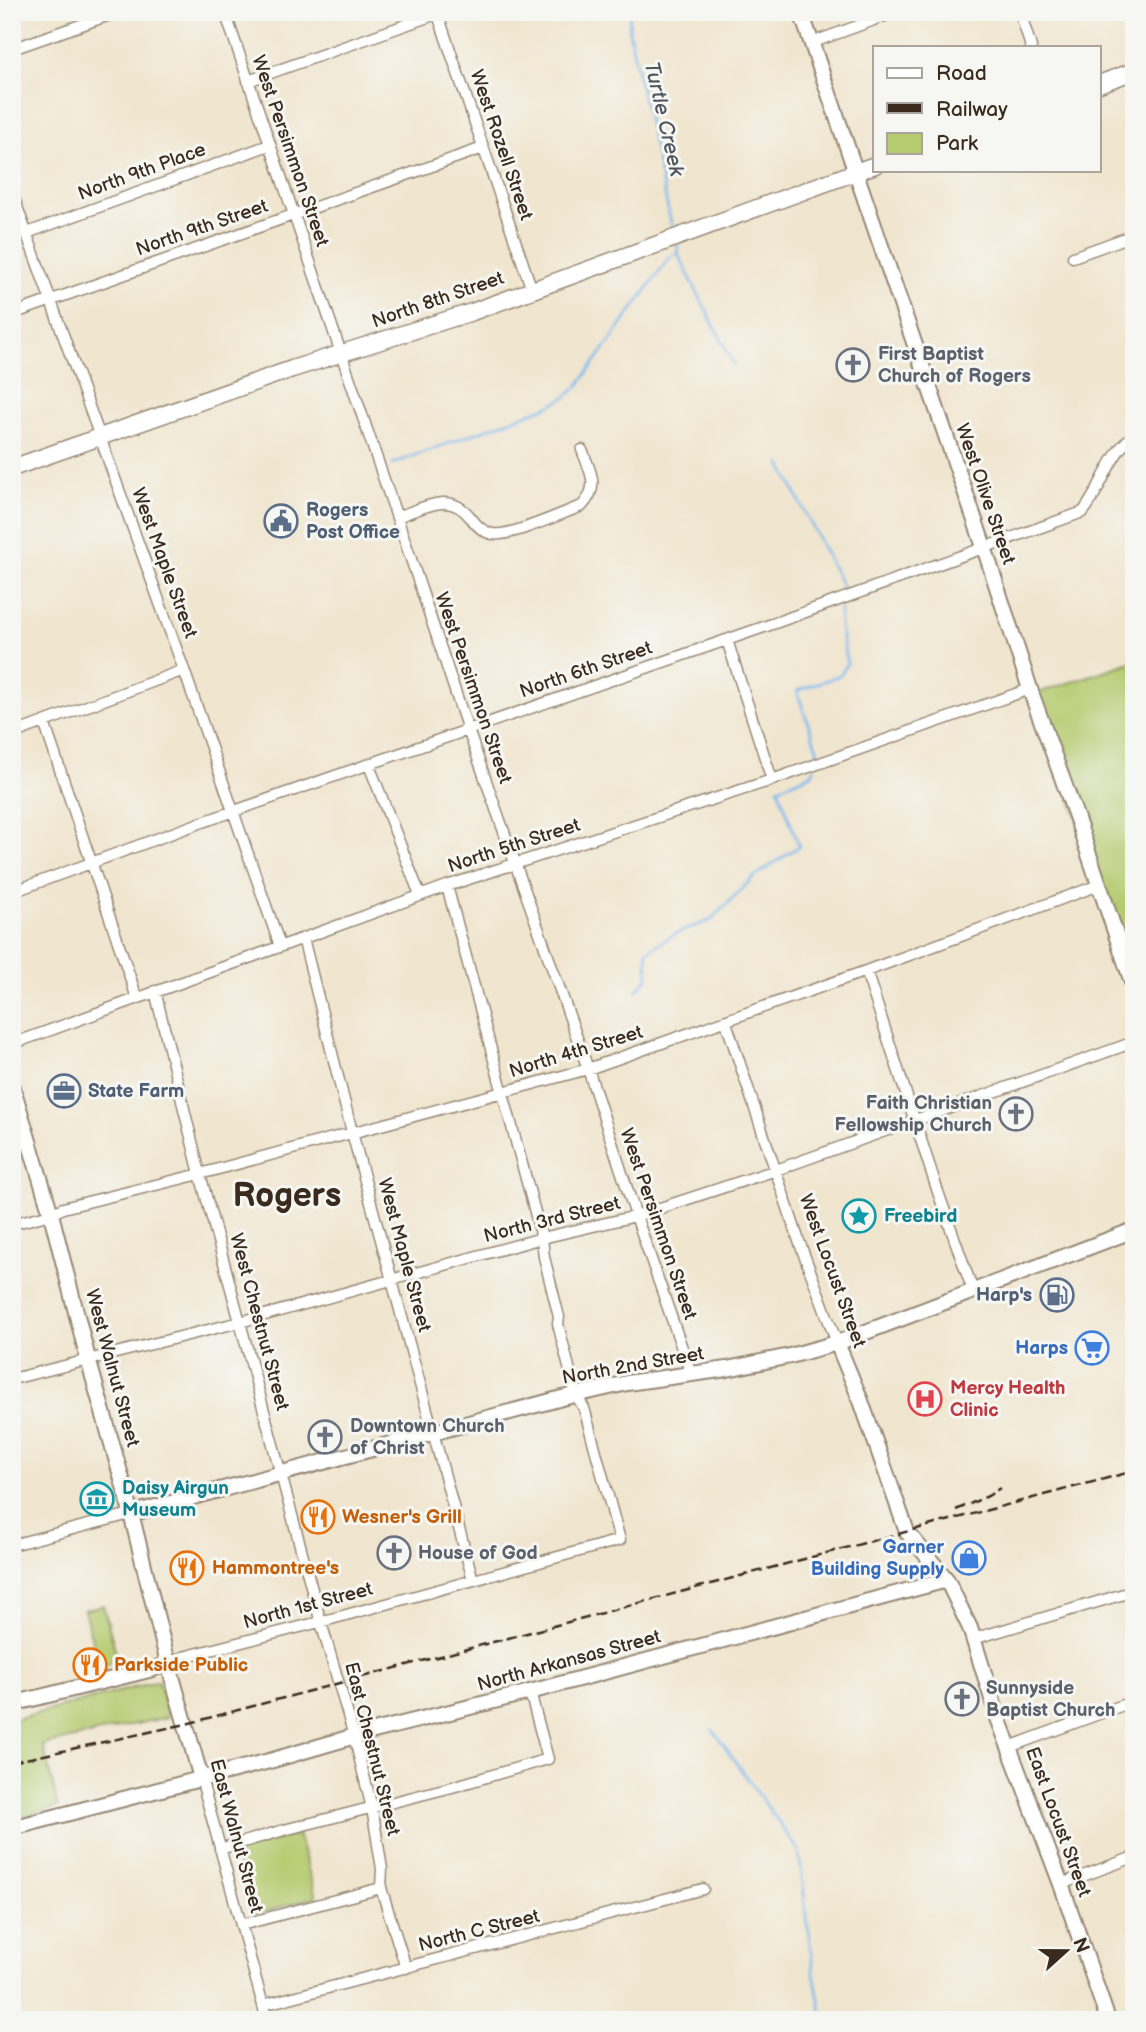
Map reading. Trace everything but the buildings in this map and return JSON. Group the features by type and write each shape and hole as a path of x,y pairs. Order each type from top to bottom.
{"main road":[{"name":"West Olive Street","path":"801,12 1134,988"},
{"path":"1100,84 1134,71"},
{"name":"North 8th Street","path":"12,468 341,354 472,312 873,166"},
{"name":"West Walnut Street","path":"12,1086 51,1214 168,1663"},
{"name":"North 2nd Street","path":"130,1514 576,1395 627,1383 779,1359 837,1343 1134,1230"},
{"name":"West Locust Street","path":"837,1343 861,1401 907,1532"},
{"name":"East Locust Street","path":"907,1532 947,1580 961,1605 1009,1747 1061,1884 1108,2020"},
{"name":"North Arkansas Street","path":"12,1828 947,1580"},
{"path":"14,1703 168,1663"},
{"name":"East Walnut Street","path":"168,1663 201,1778"}],"street":[{"path":"12,49 118,12"},
{"name":"West Persimmon Street","path":"225,12 468,730 588,1069 691,1374"},
{"path":"811,43 896,12"},
{"path":"1020,12 1031,46"},
{"path":"248,81 439,13"},
{"name":"West Rozell Street","path":"439,13 532,290"},
{"name":"North 9th Place","path":"27,233 269,145"},
{"name":"North 9th Street","path":"12,314 483,148"},
{"name":"West Maple Street","path":"12,193 184,670 280,946"},
{"path":"1073,257 1134,235"},
{"name":"North 6th Street","path":"12,892 1083,512 1093,501 1114,458 1128,439 1134,436"},
{"path":"397,517 441,502 453,503 465,510 485,532 503,535 582,506 591,496 593,478 582,450"},
{"path":"727,640 772,780"},
{"path":"12,734 184,670"},
{"name":"North 5th Street","path":"12,1044 420,895 772,780 1030,689"},
{"path":"44,722 137,998"},
{"path":"369,765 420,895"},
{"path":"447,886 542,1238 559,1317 558,1324 576,1395"},
{"name":"North 4th Street","path":"12,1224 51,1214 63,1208 200,1174 588,1069 726,1022 1099,886"},
{"name":"West Maple Street","path":"303,938 352,1132 473,1580"},
{"path":"866,971 973,1291"},
{"name":"West Chestnut Street","path":"155,991 200,1174 321,1621"},
{"name":"West Locust Street","path":"726,1022 799,1241 837,1343"},
{"name":"North 3rd Street","path":"12,1380 240,1322 542,1238 636,1216 776,1170 1134,1042"},
{"name":"North 1st Street","path":"168,1663 620,1540 584,1408 576,1395"},
{"path":"12,1545 130,1514"},
{"path":"973,1639 1131,1592 1134,1607"},
{"name":"East Chestnut Street","path":"321,1621 372,1808 382,1870 380,1888 406,1968"},
{"path":"12,1688 14,1703"},
{"path":"220,1849 548,1759 530,1692"},
{"path":"1009,1747 1134,1701"},
{"name":"East Walnut Street","path":"201,1778 267,2020"},
{"path":"1061,1884 1134,1857"},
{"path":"241,1926 380,1888"},
{"name":"North C Street","path":"263,2005 703,1889"}],"green space":[{"path":"1134,661 1134,972 1032,695"},
{"path":"103,1605 118,1661 99,1666 84,1610"},
{"path":"159,1681 168,1717 43,1745 58,1807 12,1819 12,1720"},
{"path":"298,1834 316,1897 254,1915 235,1852"}],"waterway":[{"name":"Turtle Creek","path":"630,12 629,32 673,232"},
{"name":"Turtle Creek","path":"677,245 679,256 734,365"},
{"path":"392,464 549,406 566,397 578,386 670,257 678,253"},
{"name":"Turtle Creek","path":"781,464 843,588"},
{"name":"Turtle Creek","path":"816,761 818,752 797,691 840,675 847,664 840,626 840,609"},
{"name":"Turtle Creek","path":"636,991 648,978 647,951 675,934 711,920 754,877 799,846 778,788 812,774 814,768"},
{"path":"712,1729 799,1851 813,1969 823,2020"}],"railway":[{"path":"12,1762 186,1724 1134,1471"},
{"path":"956,1510 1000,1488"}],"place":[{"name":"First Baptist Church of Rogers","path":"853,365"},
{"name":"Rogers Post Office","path":"281,521"},
{"name":"State Farm","path":"64,1091"},
{"name":"Faith Christian Fellowship Church","path":"1016,1114"},
{"name":"Freebird","path":"859,1216"},
{"name":"Harp's","path":"1057,1295"},
{"name":"Harps","path":"1092,1348"},
{"name":"Mercy Health Clinic","path":"925,1399"},
{"name":"Downtown Church of Christ","path":"325,1437"},
{"name":"Daisy Airgun Museum","path":"97,1499"},
{"name":"Wesner's Grill","path":"318,1517"},
{"name":"House of God","path":"394,1553"},
{"name":"Garner Building Supply","path":"969,1558"},
{"name":"Hammontree's","path":"187,1568"},
{"name":"Parkside Public","path":"90,1665"},
{"name":"Sunnyside Baptist Church","path":"962,1699"}],"district":[{"name":"Rogers","path":"287,1196"}]}
